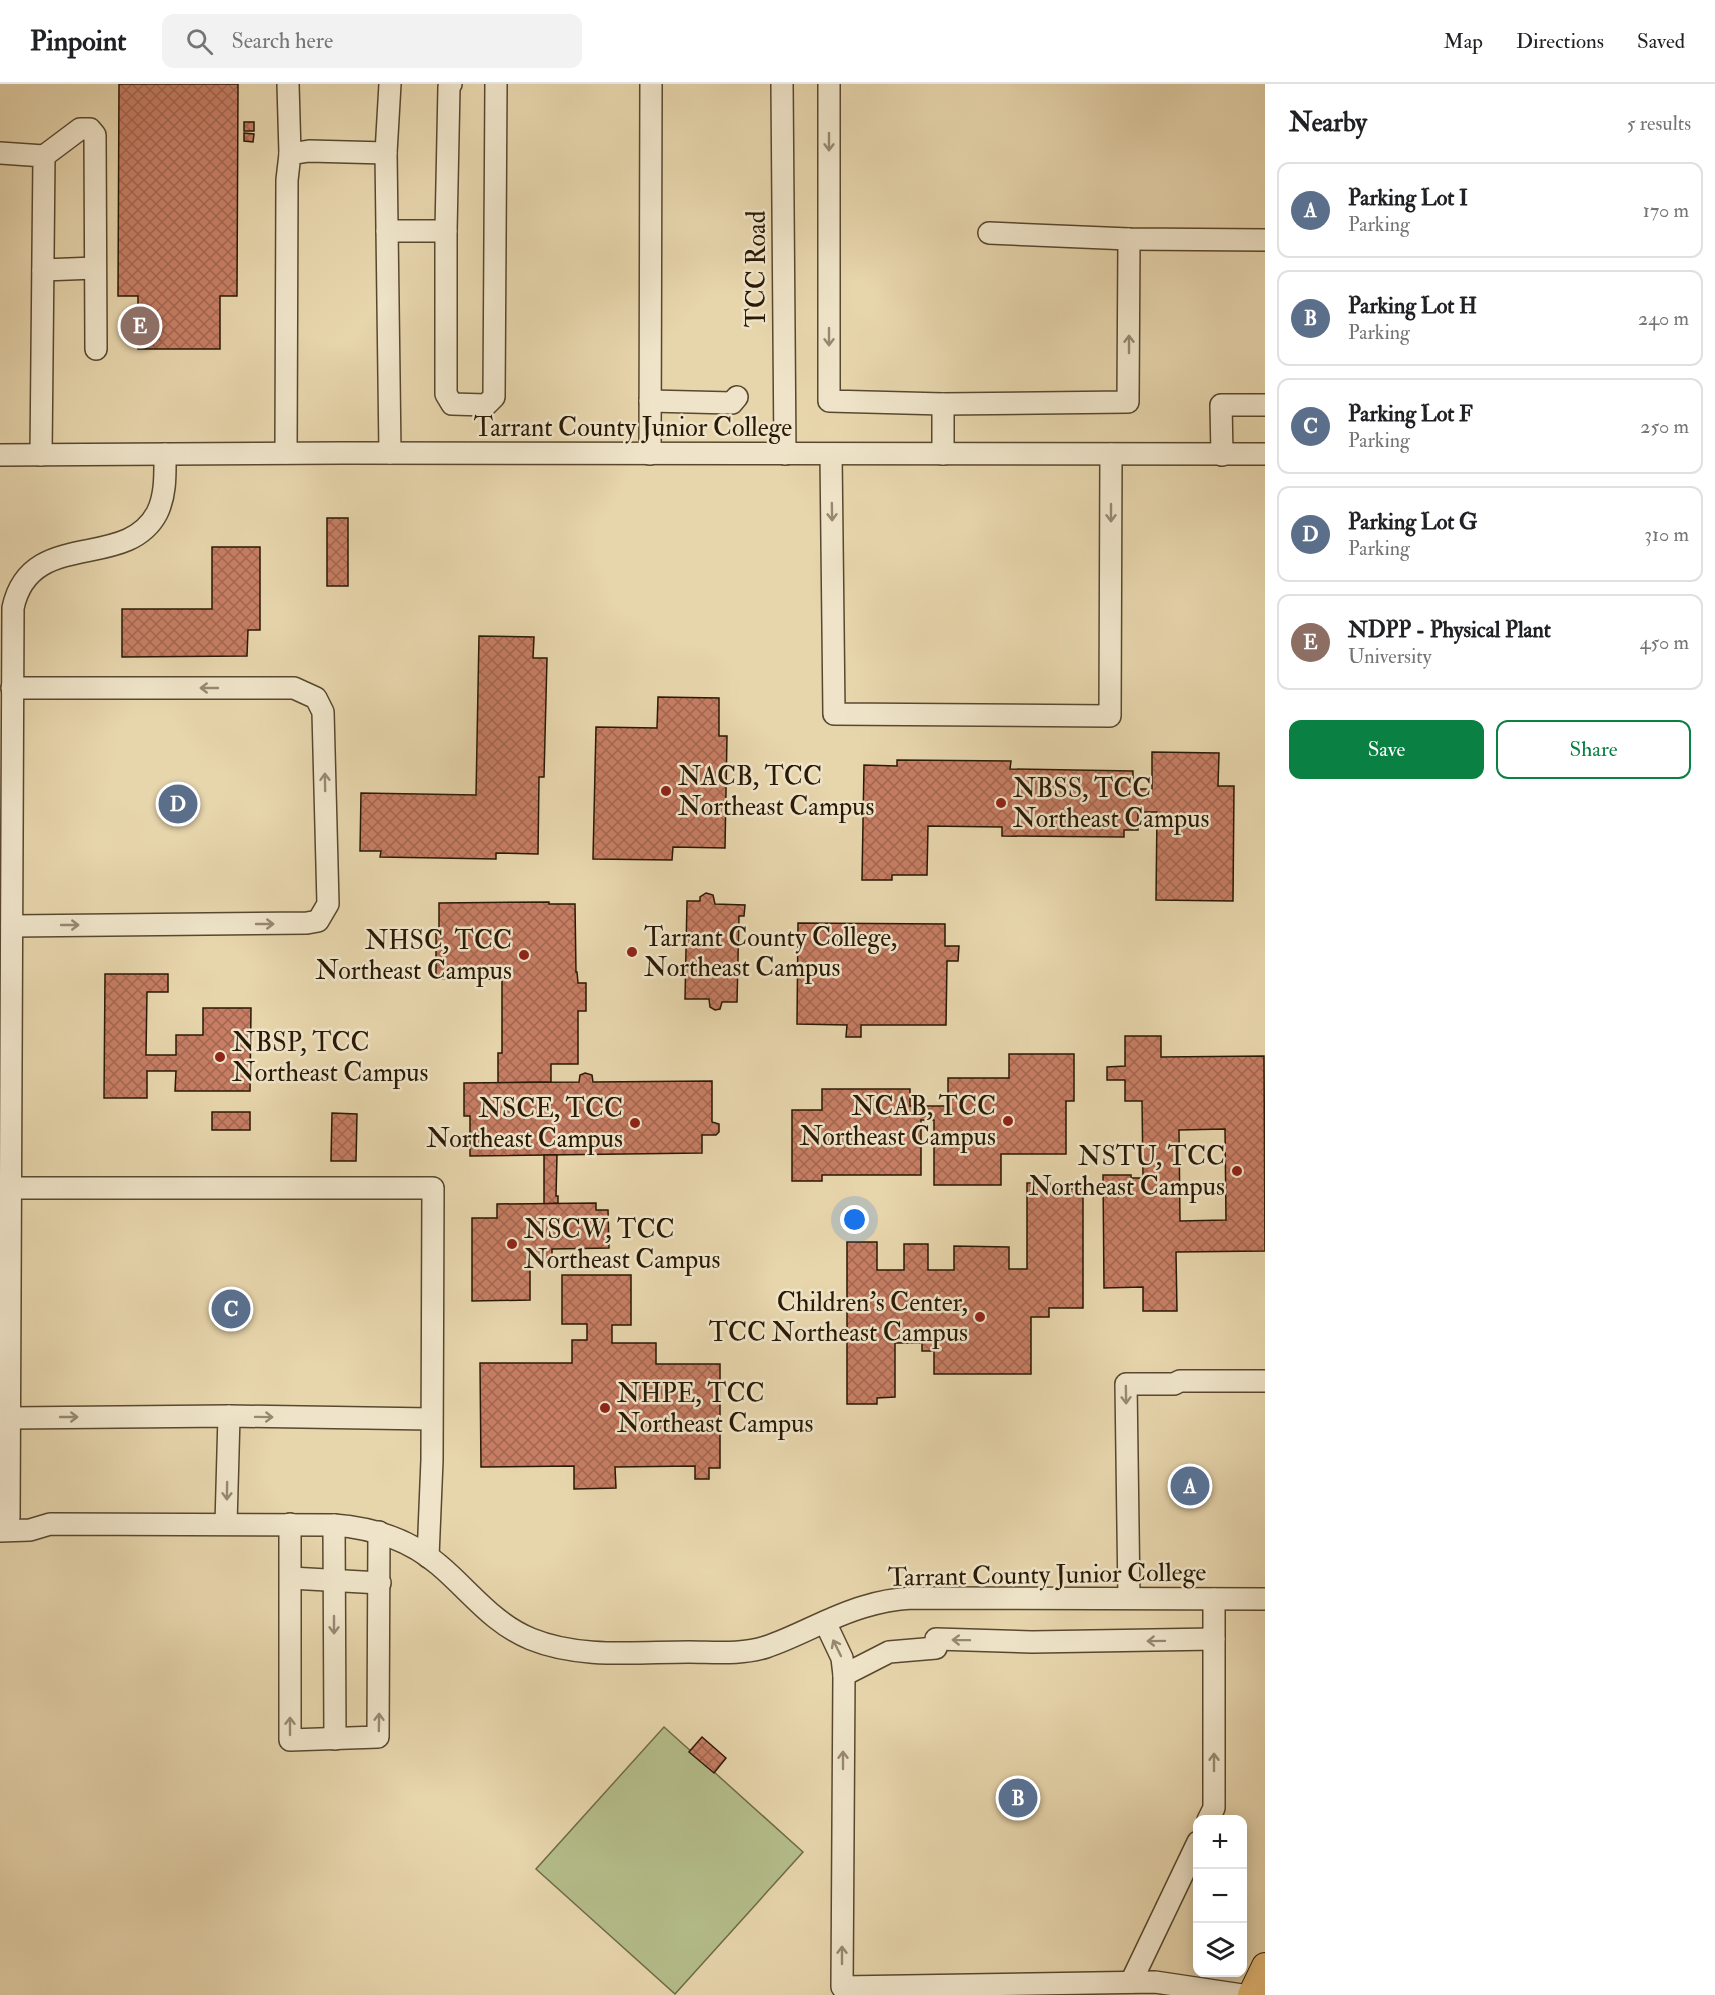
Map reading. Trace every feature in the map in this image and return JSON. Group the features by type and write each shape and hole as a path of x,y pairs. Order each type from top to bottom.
{"main road":[{"path":"1251,1995 1265,1966"}],"street":[{"path":"286,453 287,180 290,154 288,84"},
{"path":"390,84 386,153 390,453"},
{"path":"451,84 449,87 446,231 446,394 452,404 486,405 494,397 496,84"},
{"path":"650,454 651,84"},
{"name":"TCC Road","path":"782,84 784,454"},
{"path":"829,84 829,401 870,400 943,404 1128,402 1129,239"},
{"path":"0,153 44,156 80,129 90,129 95,135 96,349"},
{"path":"290,154 309,151 386,153"},
{"path":"41,455 44,156"},
{"path":"387,231 446,231"},
{"path":"989,232 1129,239 1265,240"},
{"path":"43,270 95,268"},
{"path":"650,401 732,403 737,397"},
{"path":"943,404 943,454"},
{"path":"1222,455 1221,405 1265,405"},
{"path":"3,1522 11,1418 13,608 22,582 33,570 46,562 122,542 137,535 149,525 157,513 163,496 165,454"},
{"path":"831,454 834,714 1110,716 1111,454"},
{"name":"Tarrant County Junior College","path":"0,455 1265,454"},
{"path":"12,688 294,688 316,698 323,712 327,904 318,921 307,923 12,926"},
{"path":"11,1188 433,1188 432,1460 428,1557"},
{"path":"1129,1598 1126,1384 1174,1384 1180,1381 1265,1381"},
{"path":"11,1418 229,1416 431,1419"},
{"path":"226,1524 229,1416"},
{"name":"Tarrant County Junior College","path":"3,1522 31,1518 50,1524 334,1525 379,1532 397,1539 428,1557 496,1619 530,1639 568,1649 614,1652 763,1648 862,1607 894,1599 1265,1599"},
{"path":"290,1524 290,1740 378,1737 379,1532"},
{"path":"334,1525 335,1739"},
{"path":"291,1578 380,1583"},
{"path":"1210,1815 1214,1808 1214,1599"},
{"path":"825,1623 842,1658 844,1675 842,1987 1155,1982 1195,1990 1242,1995"},
{"path":"844,1675 889,1652 936,1644 1214,1639"},
{"path":"1131,1983 1193,1851"}],"green space":[{"path":"664,1727 803,1852 675,1994 536,1869"}],"building":[{"path":"119,84 238,84 237,296 220,296 220,349 138,349 138,296 118,296"},
{"path":"244,122 254,122 254,131 244,131"},
{"path":"244,133 254,134 253,142 244,141"},
{"path":"327,518 348,518 348,586 327,586"},
{"path":"212,547 260,547 260,630 248,630 247,656 122,657 122,609 212,609"},
{"path":"479,636 534,637 533,658 547,658 544,777 539,777 538,854 496,853 496,859 380,857 381,851 360,851 361,793 476,795"},
{"path":"658,697 719,698 719,736 727,736 725,848 673,847 672,860 593,859 596,727 657,728"},
{"path":"1152,752 1219,753 1218,786 1234,786 1233,901 1156,900 1157,812 1138,812 1138,830 1124,830 1124,837 1002,836 1002,827 928,826 927,875 892,875 892,880 862,880 864,765 897,766 897,760 1011,761 1010,769 1133,771 1133,789 1152,789"},
{"path":"706,893 713,895 715,904 745,905 744,916 739,916 737,1002 722,1002 720,1009 715,1010 710,1007 709,999 685,999 687,901 700,901 700,897"},
{"path":"549,902 549,904 575,904 576,972 578,983 586,983 586,1011 578,1011 578,1064 551,1064 551,1082 498,1083 498,1053 502,1053 502,979 436,979 436,932 439,932 439,903"},
{"path":"798,923 945,924 945,946 959,946 958,961 947,961 946,1025 861,1025 861,1037 846,1037 847,1025 797,1024"},
{"path":"105,974 168,974 168,992 147,992 146,1055 176,1055 176,1035 203,1035 203,1008 251,1008 250,1091 175,1091 176,1071 147,1071 147,1098 104,1098"},
{"path":"1125,1036 1161,1036 1161,1057 1264,1056 1265,1251 1176,1252 1177,1311 1143,1311 1143,1287 1104,1288 1103,1175 1131,1175 1131,1178 1143,1178 1142,1101 1125,1101 1125,1080 1107,1080 1107,1067 1125,1066","holes":["1225,1129 1226,1220 1180,1221 1179,1130"]},
{"path":"1009,1054 1074,1054 1074,1101 1066,1101 1066,1154 1001,1154 1001,1185 934,1185 934,1120 921,1120 921,1175 822,1175 822,1181 792,1181 792,1110 822,1110 822,1089 910,1089 910,1106 948,1106 948,1078 1009,1078"},
{"path":"585,1073 592,1075 593,1082 712,1081 712,1122 719,1124 719,1132 716,1135 702,1135 702,1153 470,1156 470,1116 464,1116 464,1083 579,1082 580,1075"},
{"path":"212,1112 250,1112 250,1130 212,1130"},
{"path":"332,1113 357,1114 356,1161 331,1161"},
{"path":"544,1155 557,1155 556,1196 558,1196 558,1203 544,1204"},
{"path":"1027,1183 1050,1183 1050,1189 1083,1189 1083,1308 1049,1308 1049,1317 1031,1317 1031,1374 934,1374 934,1351 922,1351 922,1343 895,1343 895,1397 877,1398 877,1404 847,1404 847,1242 877,1242 877,1270 904,1270 904,1244 928,1244 928,1270 954,1270 954,1246 1009,1247 1009,1269 1027,1269"},
{"path":"596,1203 596,1210 608,1210 609,1248 552,1249 552,1258 530,1259 530,1300 472,1301 472,1218 497,1218 497,1204"},
{"path":"562,1275 631,1275 631,1325 612,1325 612,1343 656,1343 656,1364 720,1364 720,1468 709,1468 709,1479 695,1479 695,1466 615,1467 616,1488 574,1489 574,1466 481,1467 480,1363 572,1363 572,1340 587,1340 587,1324 562,1324"},
{"path":"702,1737 726,1758 714,1773 689,1752"}],"place":[{"name":"NDPP - Physical Plant","path":"140,326"},
{"name":"NACB, TCC Northeast Campus","path":"666,791"},
{"name":"NBSS, TCC Northeast Campus","path":"1001,803"},
{"name":"Parking Lot G","path":"178,804"},
{"name":"Tarrant County College, Northeast Campus","path":"632,952"},
{"name":"NHSC, TCC Northeast Campus","path":"524,955"},
{"name":"NBSP, TCC Northeast Campus","path":"220,1057"},
{"name":"NCAB, TCC Northeast Campus","path":"1008,1121"},
{"name":"NSCE, TCC Northeast Campus","path":"635,1123"},
{"name":"NSTU, TCC Northeast Campus","path":"1237,1171"},
{"name":"NSCW, TCC Northeast Campus","path":"512,1244"},
{"name":"Parking Lot F","path":"231,1309"},
{"name":"Children's Center, TCC Northeast Campus","path":"980,1317"},
{"name":"NHPE, TCC Northeast Campus","path":"605,1408"},
{"name":"Parking Lot I","path":"1190,1486"},
{"name":"Parking Lot H","path":"1018,1798"}]}
